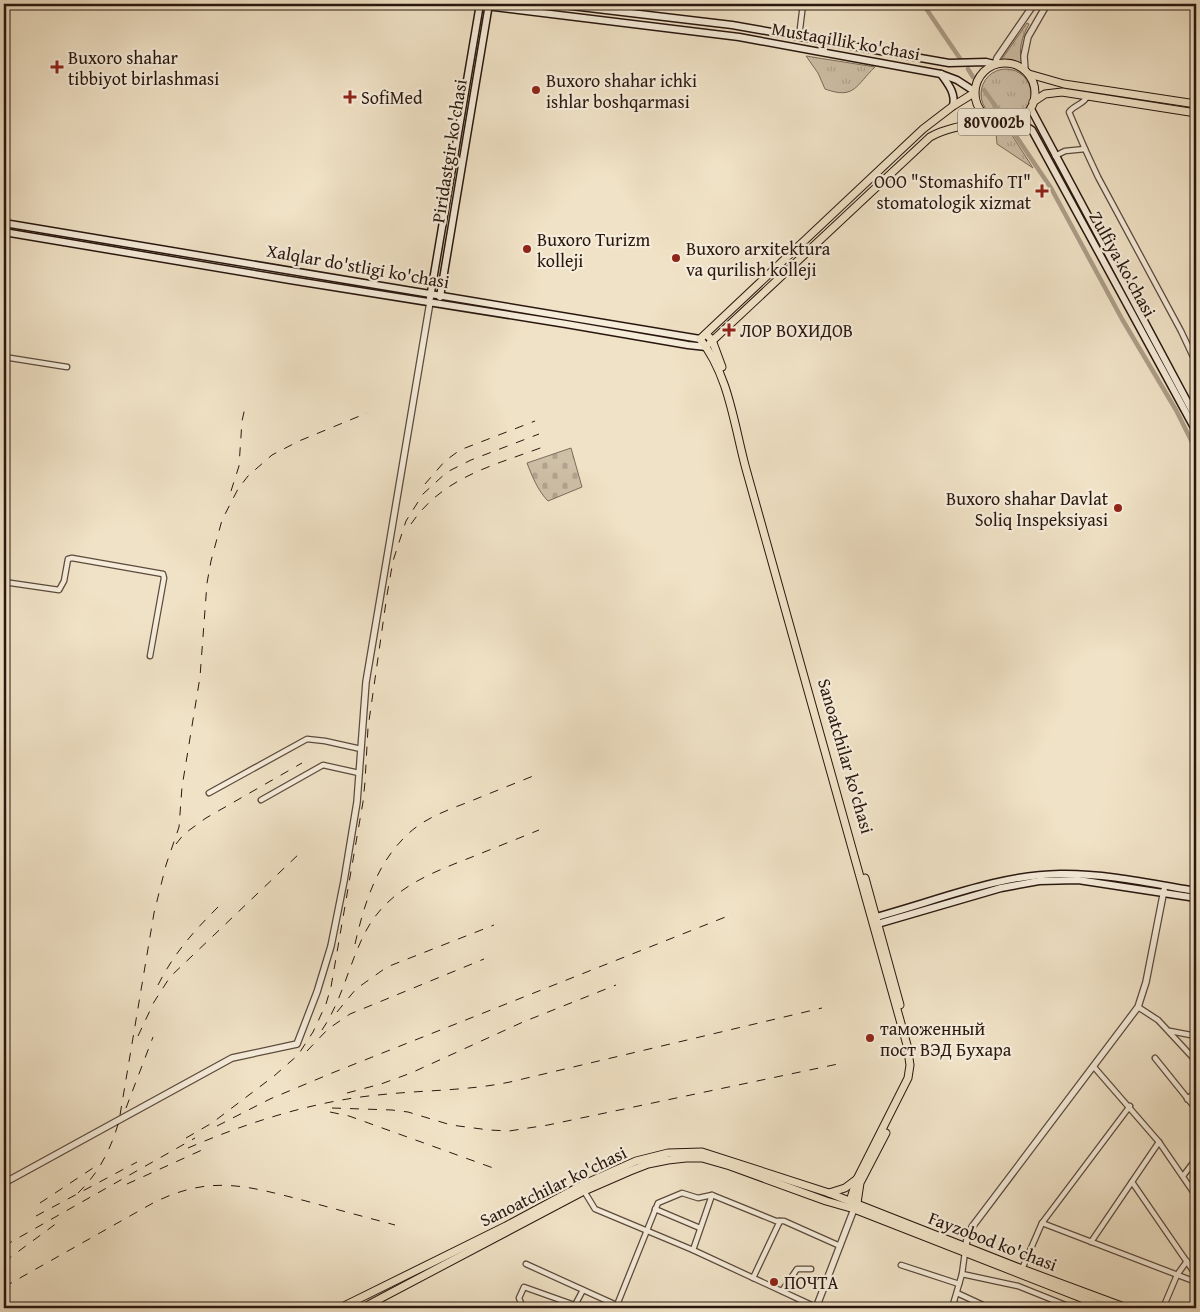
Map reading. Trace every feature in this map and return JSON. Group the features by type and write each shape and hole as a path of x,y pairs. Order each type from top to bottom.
{"main road":[{"name":"Mustaqillik ko'chasi","path":"470,4 666,27 792,46 941,74 953,78 974,92"},
{"name":"Mustaqillik ko'chasi","path":"555,4 732,25 949,63 986,62 994,64"},
{"name":"Piridastgir ko'chasi","path":"430,302 480,5"},
{"name":"Piridastgir ko'chasi","path":"440,304 489,5"},
{"path":"666,27 668,17"},
{"path":"792,46 797,36"},
{"path":"994,64 1006,63 1016,65 1027,72 1064,84 1196,104"},
{"name":"80V002b","path":"994,64 981,76 974,92 978,107 985,116 1003,124 1020,119 1044,94 1062,92 1196,113"},
{"name":"80V002b","path":"1027,72 1035,93 1032,105"},
{"path":"941,74 952,92 953,106"},
{"path":"700,339 923,129 974,92"},
{"name":"Zulfiya ko'chasi","path":"1032,105 1055,156 1196,431"},
{"path":"706,347 930,137 942,130 993,121"},
{"name":"Zulfiya ko'chasi","path":"1013,122 1021,123 1032,130 1196,418"},
{"path":"457,144 465,144"},
{"path":"871,178 877,186"},
{"name":"Xalqlar do'stligi ko'chasi","path":"4,223 700,339"},
{"name":"Xalqlar do'stligi ko'chasi","path":"4,232 706,347"},
{"name":"Sanoatchilar ko'chasi","path":"706,334 712,340 728,387 907,1045 910,1065 908,1078 859,1181 853,1204"},
{"name":"Sanoatchilar ko'chasi","path":"700,339 717,365 725,385 746,468 874,921"},
{"path":"874,921 1006,886 1039,881 1078,880 1196,891"},
{"path":"1164,889 1196,898"},
{"name":"Sanoatchilar ko'chasi","path":"507,1229 582,1185 636,1161 668,1153 702,1152 829,1193 853,1204"},
{"name":"Sanoatchilar ko'chasi","path":"340,1308 584,1192 648,1164 686,1158 702,1158 730,1166 826,1201 853,1204"},
{"path":"829,1193 859,1181"},
{"name":"Sanoatchilar ko'chasi","path":"853,1204 853,1189 859,1181"},
{"path":"826,1201 832,1201 853,1189"},
{"name":"Fayzobod ko'chasi","path":"853,1204 965,1249 1127,1308"},
{"path":"364,1308 507,1229"},
{"path":"965,1249 1107,1308"}],"street":[{"path":"797,36 803,4"},
{"path":"994,64 1034,4"},
{"path":"1027,72 1024,56 1028,37 1046,4"},
{"path":"1088,96 1082,104 1074,107 1069,112 1098,177 1181,331 1196,363"},
{"path":"1055,156 1065,151 1085,149"},
{"path":"4,1184 232,1058 297,1044 317,992 331,946 346,871 357,802 366,682 430,302"},
{"path":"4,357 67,367"},
{"path":"4,582 59,590 64,581 68,559 72,558 162,574 164,578 150,656"},
{"path":"209,793 307,739 361,749"},
{"path":"260,800 323,765 359,773"},
{"path":"952,1308 962,1274 965,1249 972,1227 1138,1007 1146,982 1164,889"},
{"path":"1138,1007 1153,1015 1196,1062"},
{"path":"1168,1031 1196,1036"},
{"path":"1155,1058 1196,1109"},
{"path":"1094,1066 1159,1142 1196,1196"},
{"path":"1188,1099 1196,1092"},
{"path":"1022,1269 1042,1224 1130,1106"},
{"path":"1090,1242 1159,1142"},
{"path":"1183,1176 1196,1159"},
{"path":"1132,1182 1196,1275"},
{"path":"584,1192 595,1209 693,1250 817,1308 853,1204"},
{"path":"617,1305 658,1203 682,1193 698,1198 712,1195 776,1221 784,1221 840,1246"},
{"path":"693,1250 712,1195"},
{"path":"655,1209 700,1228"},
{"path":"753,1278 780,1221"},
{"path":"1042,1224 1196,1282"},
{"path":"1163,1308 1177,1275 1187,1261"},
{"path":"526,1264 623,1308"},
{"path":"901,1265 959,1284"},
{"path":"782,1291 797,1269 811,1269"},
{"path":"962,1274 1018,1286 1066,1307 1073,1308"},
{"path":"523,1308 519,1298 524,1287 583,1308"},
{"path":"575,1305 583,1290"},
{"path":"957,1293 983,1305 984,1308"},
{"path":"565,1308 567,1302"}],"green space":[{"path":"1027,23 1029,24 1021,48 1022,64 1002,59"},
{"path":"806,56 875,67 854,89 843,93 835,92 825,89 818,73"},
{"path":"1001,69 1011,69 1024,76 1031,89 1031,99 1024,112 1011,119 1001,119 992,115 985,108 981,99 981,89 985,80 992,73"},
{"path":"998,129 1008,129 1033,168 997,144 996,133"},
{"path":"571,448 582,487 548,501 538,488 527,463"}],"waterway":[{"path":"923,4 961,60"},
{"path":"968,69 973,77"},
{"path":"984,90 1004,118"},
{"path":"1012,130 1051,188 1122,319 1176,410 1194,446"}],"railway":[{"path":"231,491 239,466 242,421 246,403"},
{"path":"78,1193 98,1169 112,1141 119,1121 154,913 166,865 179,827 182,787 200,677 207,583 222,520 238,489 248,476 272,455 299,441 367,413"},
{"path":"425,484 445,461 460,450 535,421"},
{"path":"186,1138 212,1123 274,1076 298,1055 313,1032 326,1004 331,987 363,802 368,728 387,595 393,561 406,521 423,494 447,472 471,460 539,434"},
{"path":"411,524 424,508 453,484 487,467 543,447"},
{"path":"176,844 184,834 206,818 302,763"},
{"path":"355,944 367,900 379,872 396,846 407,835 437,815 538,774"},
{"path":"322,1030 341,993 355,954 367,929 387,903 400,892 427,876 539,830"},
{"path":"138,1036 154,1002 170,977 300,853"},
{"path":"158,985 185,943 219,906"},
{"path":"217,1126 270,1099 332,1073 733,914"},
{"path":"337,1012 356,989 387,967 494,925"},
{"path":"307,1051 328,1029 350,1014 484,959"},
{"path":"347,1093 381,1084 411,1073 523,1022 616,985"},
{"path":"188,1148 281,1114 329,1102 395,1093 461,1089 510,1082 822,1008"},
{"path":"126,1108 153,1037"},
{"path":"332,1108 408,1112 451,1125 509,1131 548,1125 838,1064"},
{"path":"330,1112 349,1116 496,1169"},
{"path":"4,1246 195,1138"},
{"path":"127,1184 202,1150"},
{"path":"36,1216 137,1162"},
{"path":"40,1203 96,1166"},
{"path":"4,1287 153,1203 193,1188 211,1186 247,1187 395,1225"},
{"path":"4,1262 61,1220"}],"place":[{"name":"Buxoro shahar tibbiyot birlashmasi","path":"57,67"},
{"name":"Buxoro shahar ichki ishlar boshqarmasi","path":"536,90"},
{"name":"SofiMed","path":"350,97"},
{"name":"OOO \"Stomashifo TI\" stomatologik xizmat","path":"1042,191"},
{"name":"Buxoro Turizm kolleji","path":"527,249"},
{"name":"Buxoro arxitektura va qurilish kolleji","path":"676,258"},
{"name":"ЛОР ВОХИДОВ","path":"729,330"},
{"name":"Buxoro shahar Davlat Soliq Inspeksiyasi","path":"1118,508"},
{"name":"таможенный пост ВЭД Бухара","path":"870,1038"},
{"name":"ПОЧТА","path":"774,1282"}]}
